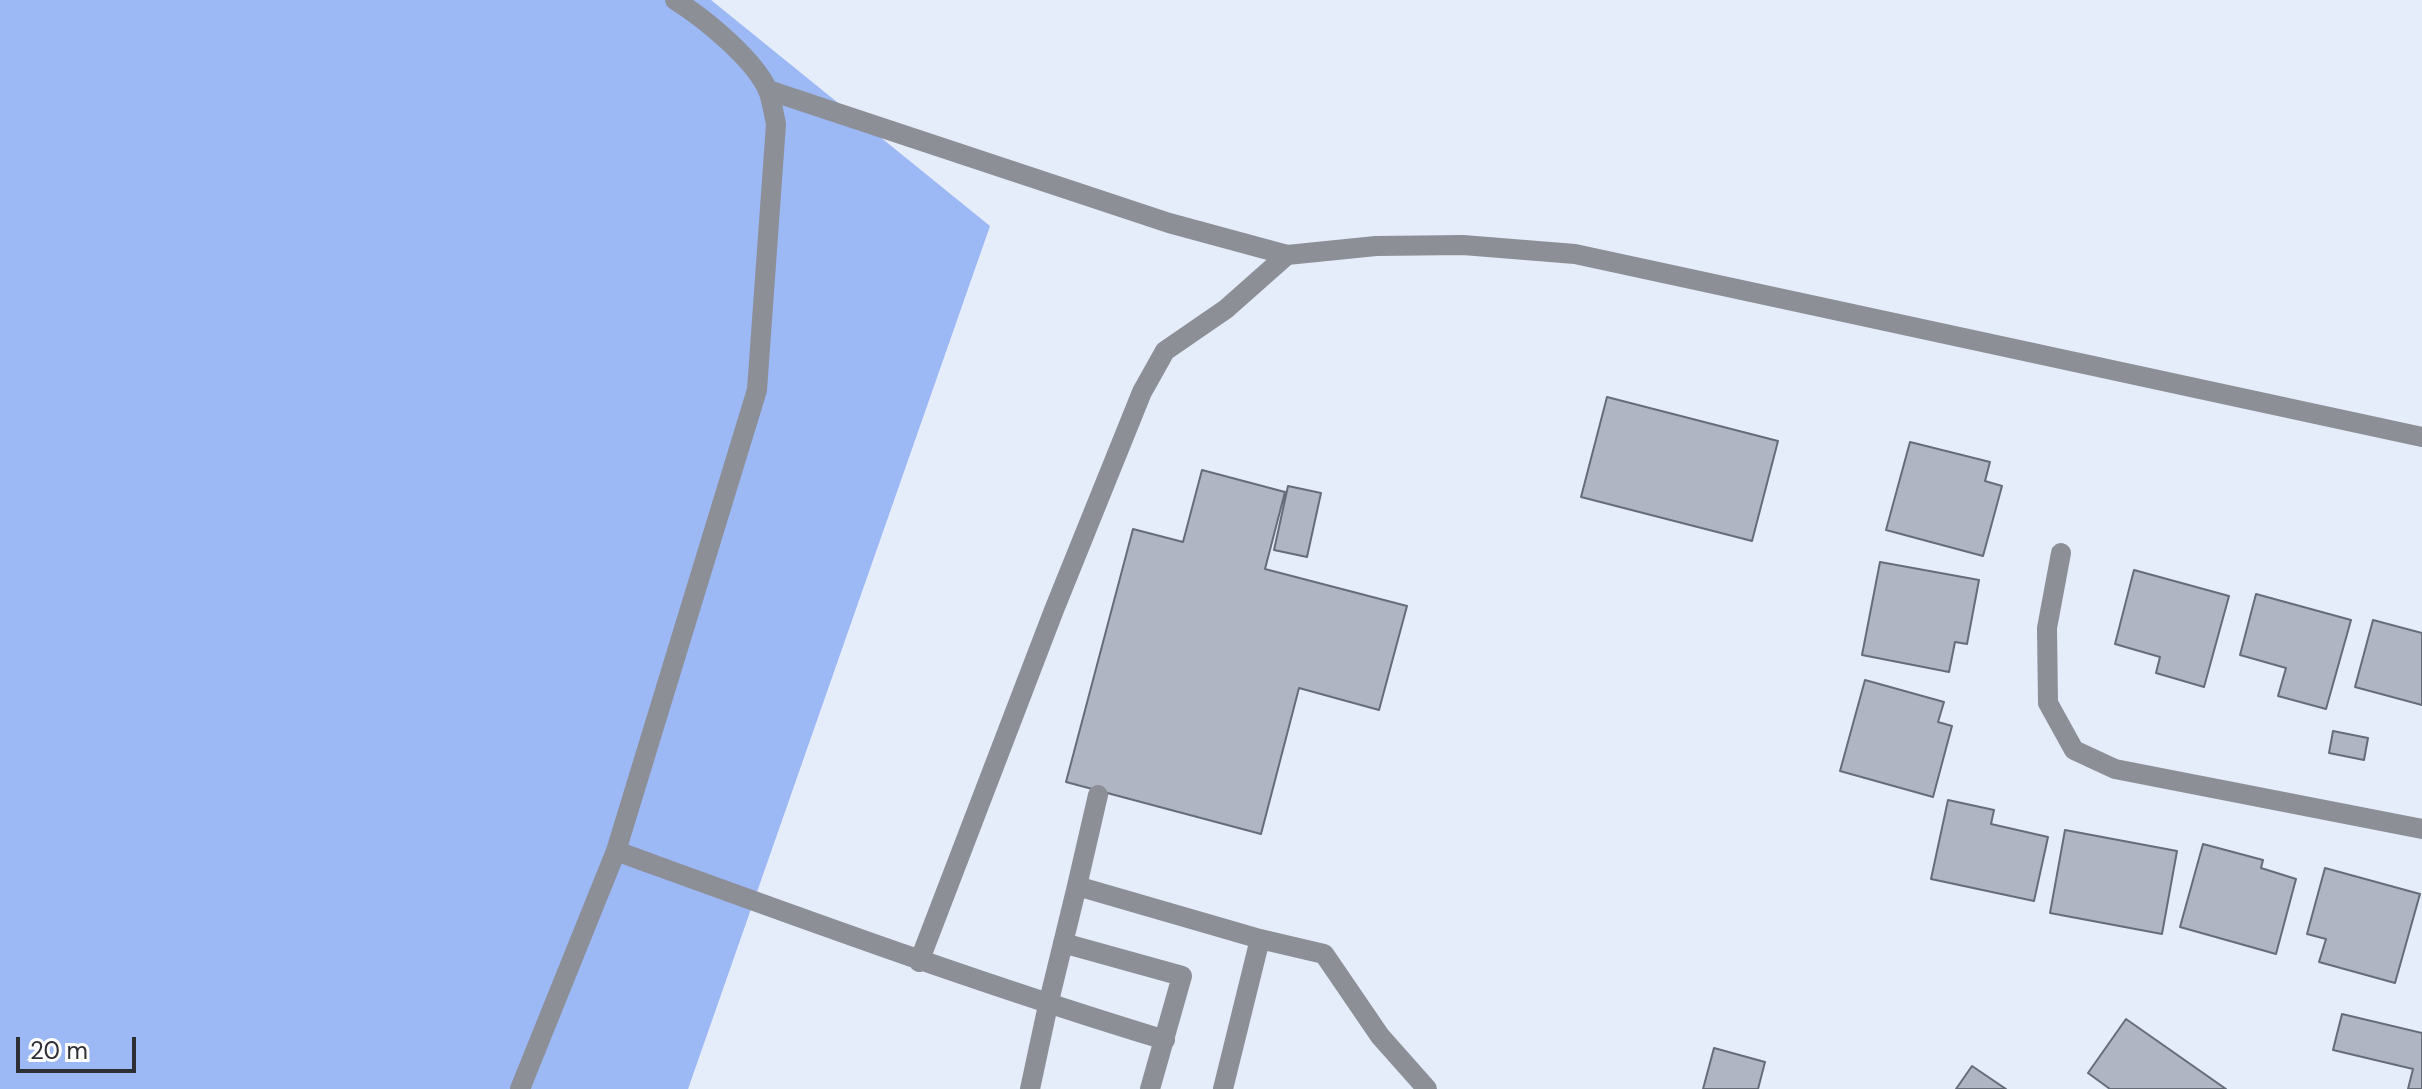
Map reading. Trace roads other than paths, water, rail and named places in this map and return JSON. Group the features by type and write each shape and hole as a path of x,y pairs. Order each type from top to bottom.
{"street":[{"path":"520,1089 616,851 757,390 776,124 768,90 747,60 720,33 675,0"},
{"path":"768,90 1169,223 1287,255 1376,246 1449,245 1575,254 2422,437"},
{"path":"919,962 1054,610 1142,392 1165,351 1226,309 1287,255"},
{"path":"2061,553 2047,628 2048,703 2074,750 2115,769 2422,829"},
{"path":"1030,1089 1098,795"},
{"path":"616,851 919,962 1165,1040"},
{"path":"1077,886 1260,939 1324,954 1380,1036 1427,1089"},
{"path":"1223,1089 1260,939"},
{"path":"1063,943 1182,976 1150,1089"}]}
